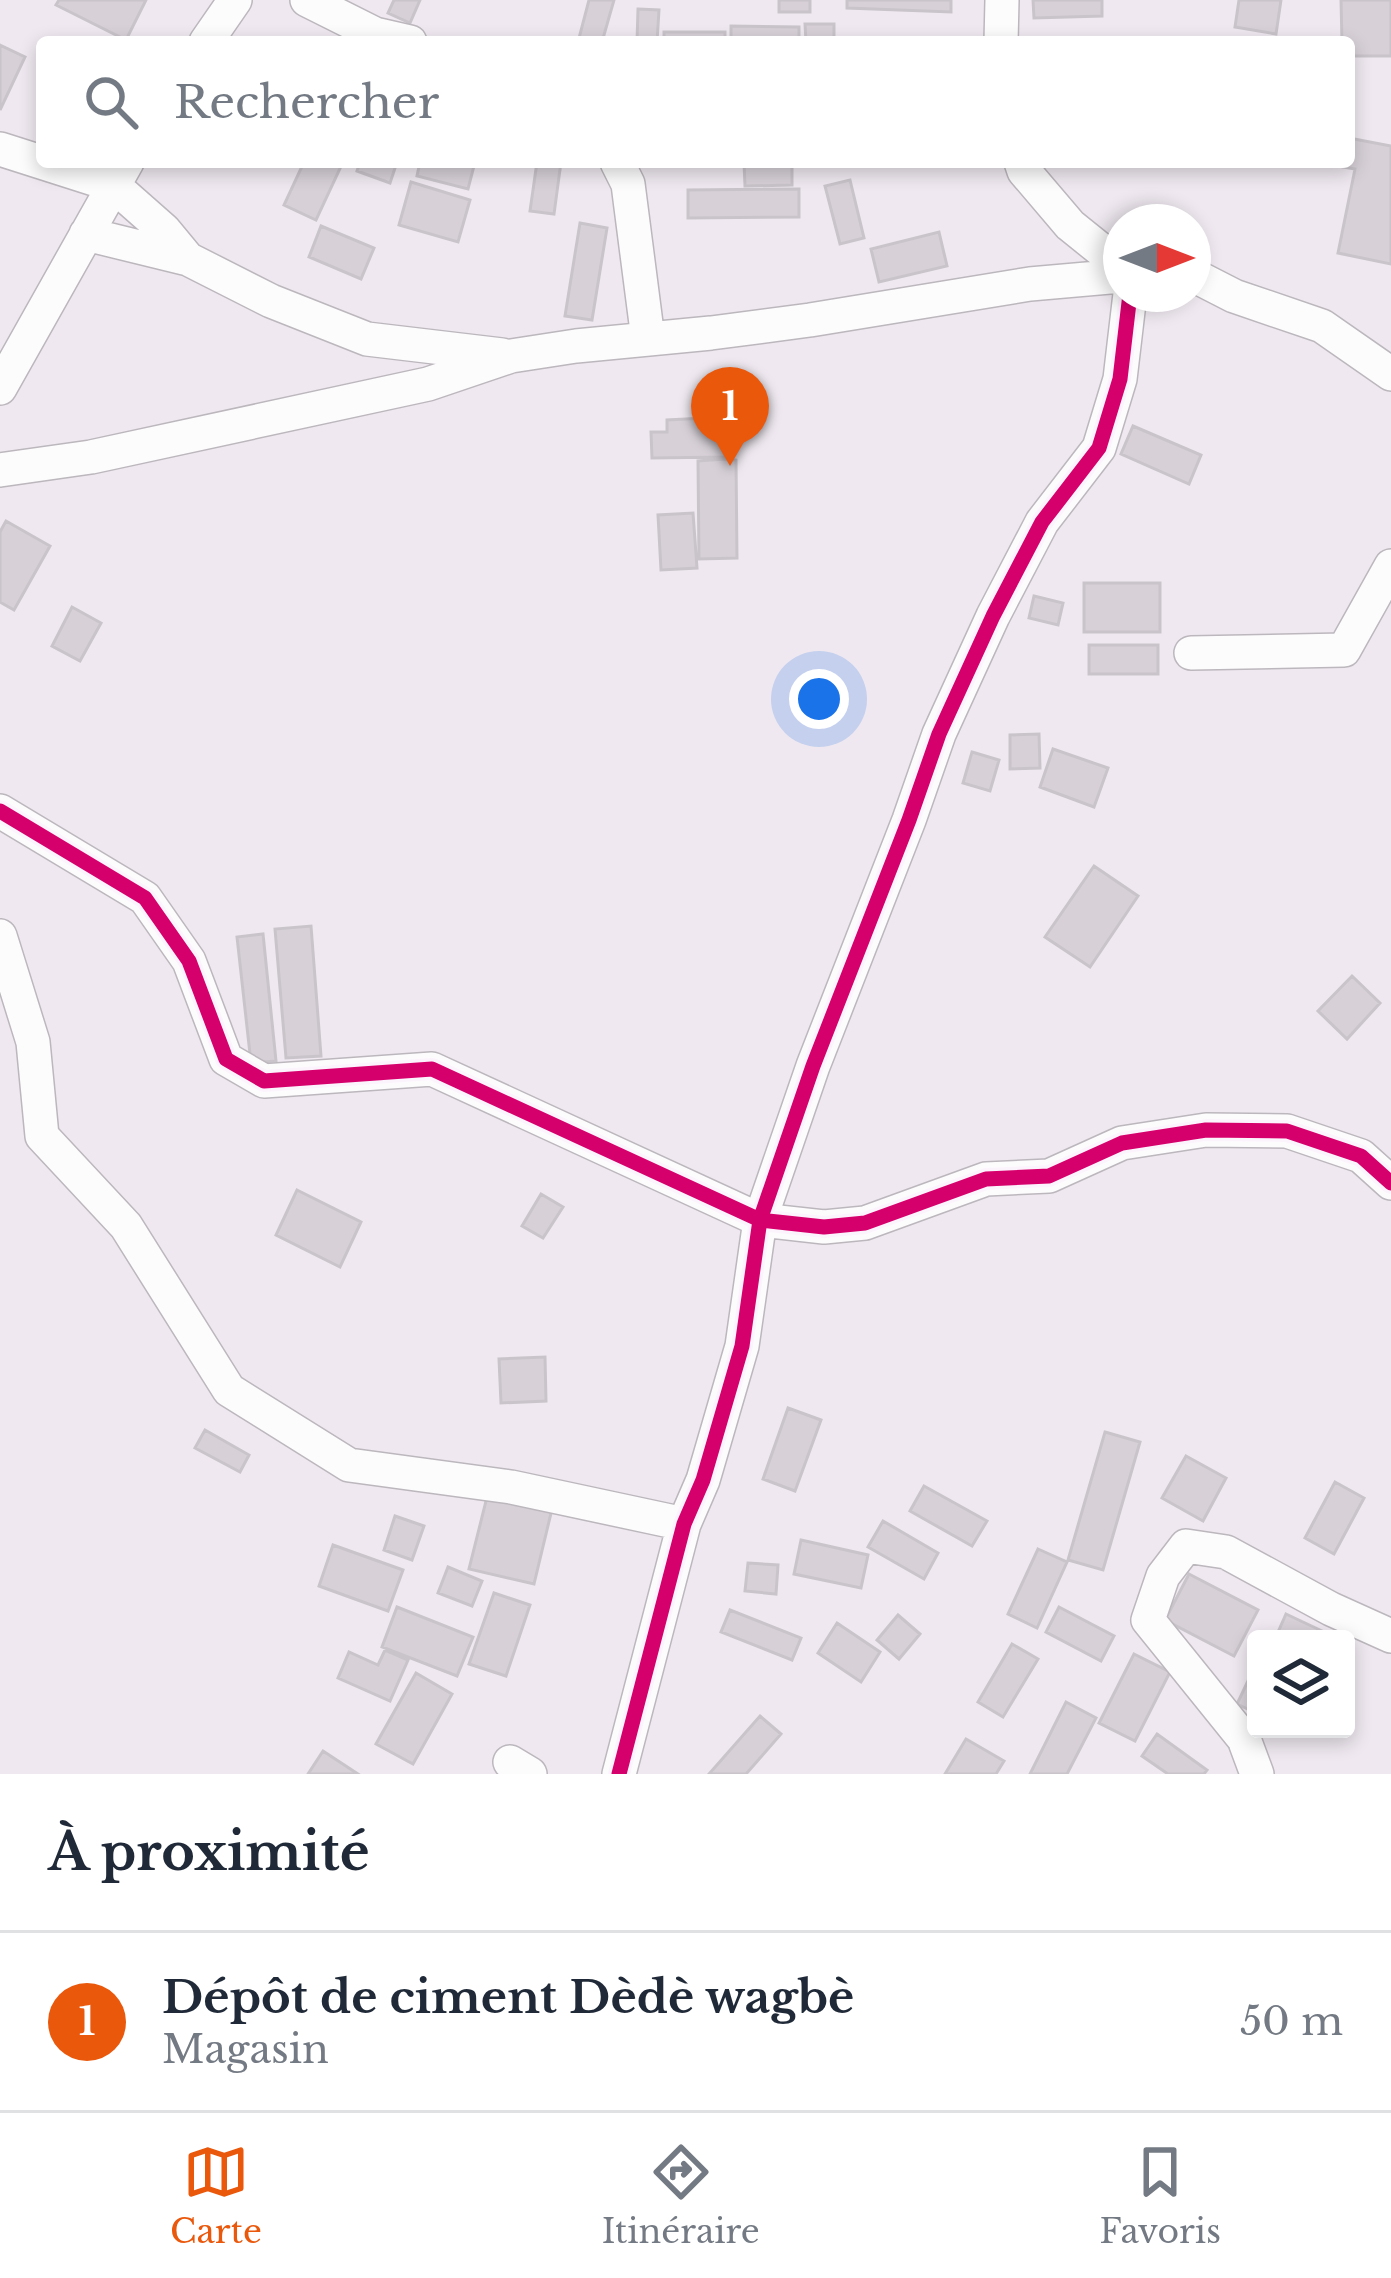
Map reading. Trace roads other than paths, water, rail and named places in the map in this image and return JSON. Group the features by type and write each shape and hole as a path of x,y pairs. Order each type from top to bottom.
{"street":[{"path":"210,36 235,0"},
{"path":"307,0 384,36"},
{"path":"1001,36 1002,0"},
{"path":"0,149 36,156"},
{"path":"620,168 628,184 648,339"},
{"path":"1023,168 1070,225 1103,252"},
{"path":"0,388 120,173 188,259"},
{"path":"86,234 188,259 271,302 367,339 511,356"},
{"path":"0,470 91,457 428,384 511,356 1103,278"},
{"path":"1211,284 1322,326 1391,374"},
{"path":"619,1774 684,1523 703,1480 742,1346 760,1220 813,1066 939,734 993,616 1042,522 1100,448 1120,379 1128,312"},
{"path":"1191,653 1344,650 1391,566"},
{"path":"0,811 145,898 189,961 226,1059 264,1082 431,1069 760,1220 824,1228 865,1223 986,1179 1049,1176 1122,1143 1206,1130 1287,1132 1361,1156 1391,1184"},
{"path":"0,936 33,1042 42,1136 126,1226 229,1390 350,1466 511,1487 684,1523"},
{"path":"1257,1774 1244,1738 1148,1619 1163,1576 1186,1546 1226,1552 1391,1636"}],"place":[{"name":"Dépôt de ciment Dèdè wagbè","path":"730,466"}]}
